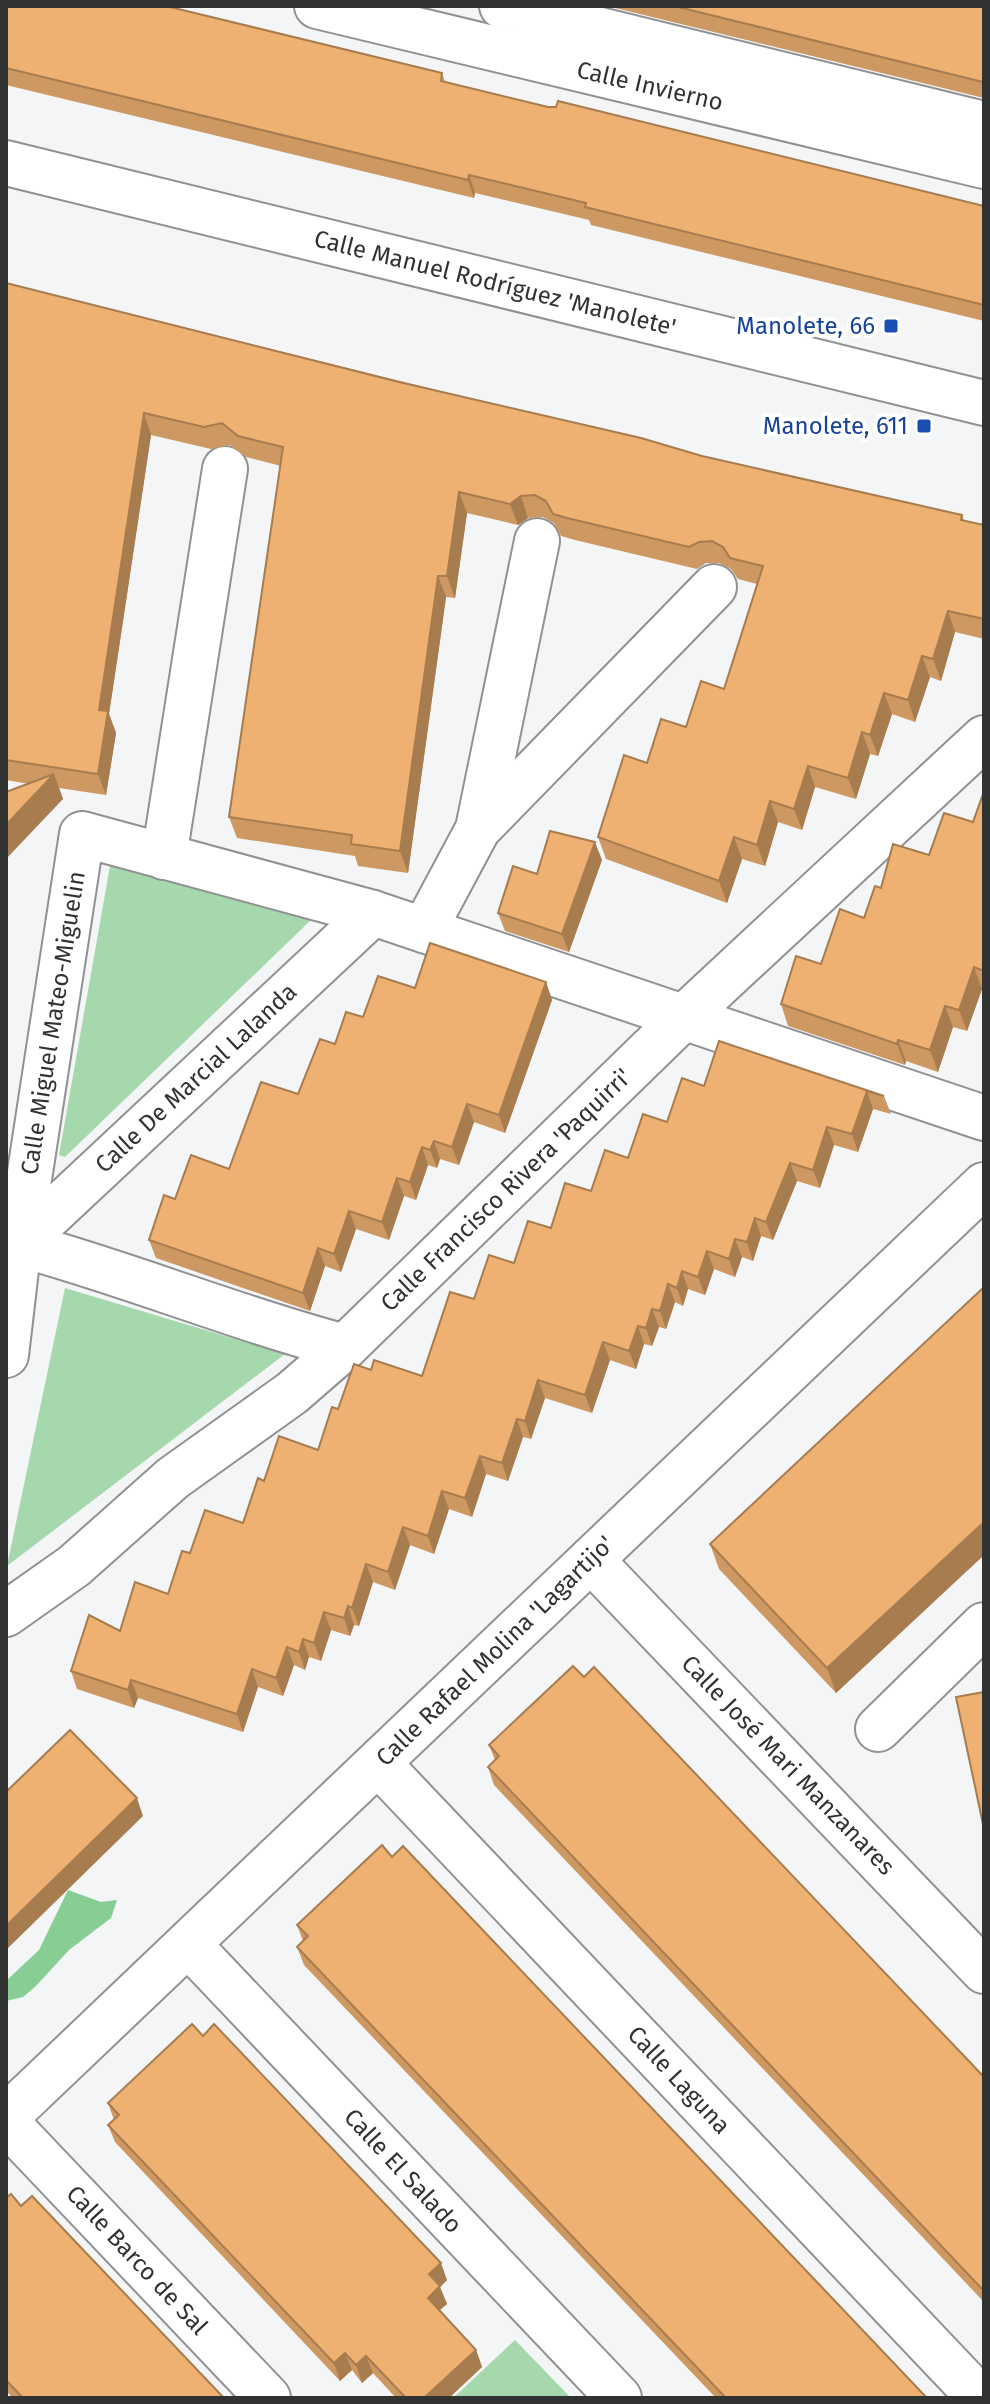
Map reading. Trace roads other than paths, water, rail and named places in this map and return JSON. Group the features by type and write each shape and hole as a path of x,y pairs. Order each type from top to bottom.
{"street":[{"name":"Calle Invierno","path":"317,6 984,166"},
{"name":"Calle Invierno","path":"502,6 984,124"},
{"name":"Calle Manuel Rodríguez 'Manolete'","path":"6,163 984,403"},
{"path":"225,469 164,857 373,913 984,1118"},
{"path":"478,829 537,541"},
{"path":"424,930 478,829 714,587"},
{"name":"Calle Francisco Rivera 'Paquirri'","path":"6,1614 74,1566 173,1478 292,1393 345,1347 685,1016 984,738"},
{"name":"Calle Miguel Mateo-Miguelin","path":"6,1355 19,1244 82,834 164,857"},
{"name":"Calle De Marcial Lalanda","path":"19,1244 373,913"},
{"name":"Calle Rafael Molina 'Lagartijo'","path":"6,2120 984,1185"},
{"path":"19,1244 80,1261 291,1333 345,1347"},
{"name":"Calle José Mari Manzanares","path":"591,1560 984,1971"},
{"path":"878,1729 984,1625"},
{"name":"Calle Laguna","path":"378,1763 980,2398"},
{"name":"Calle El Salado","path":"188,1944 619,2398"},
{"name":"Calle Barco de Sal","path":"6,2120 268,2398"}],"place":[{"name":"Manolete, 66","path":"891,326"},
{"name":"Manolete, 611","path":"924,426"}]}
